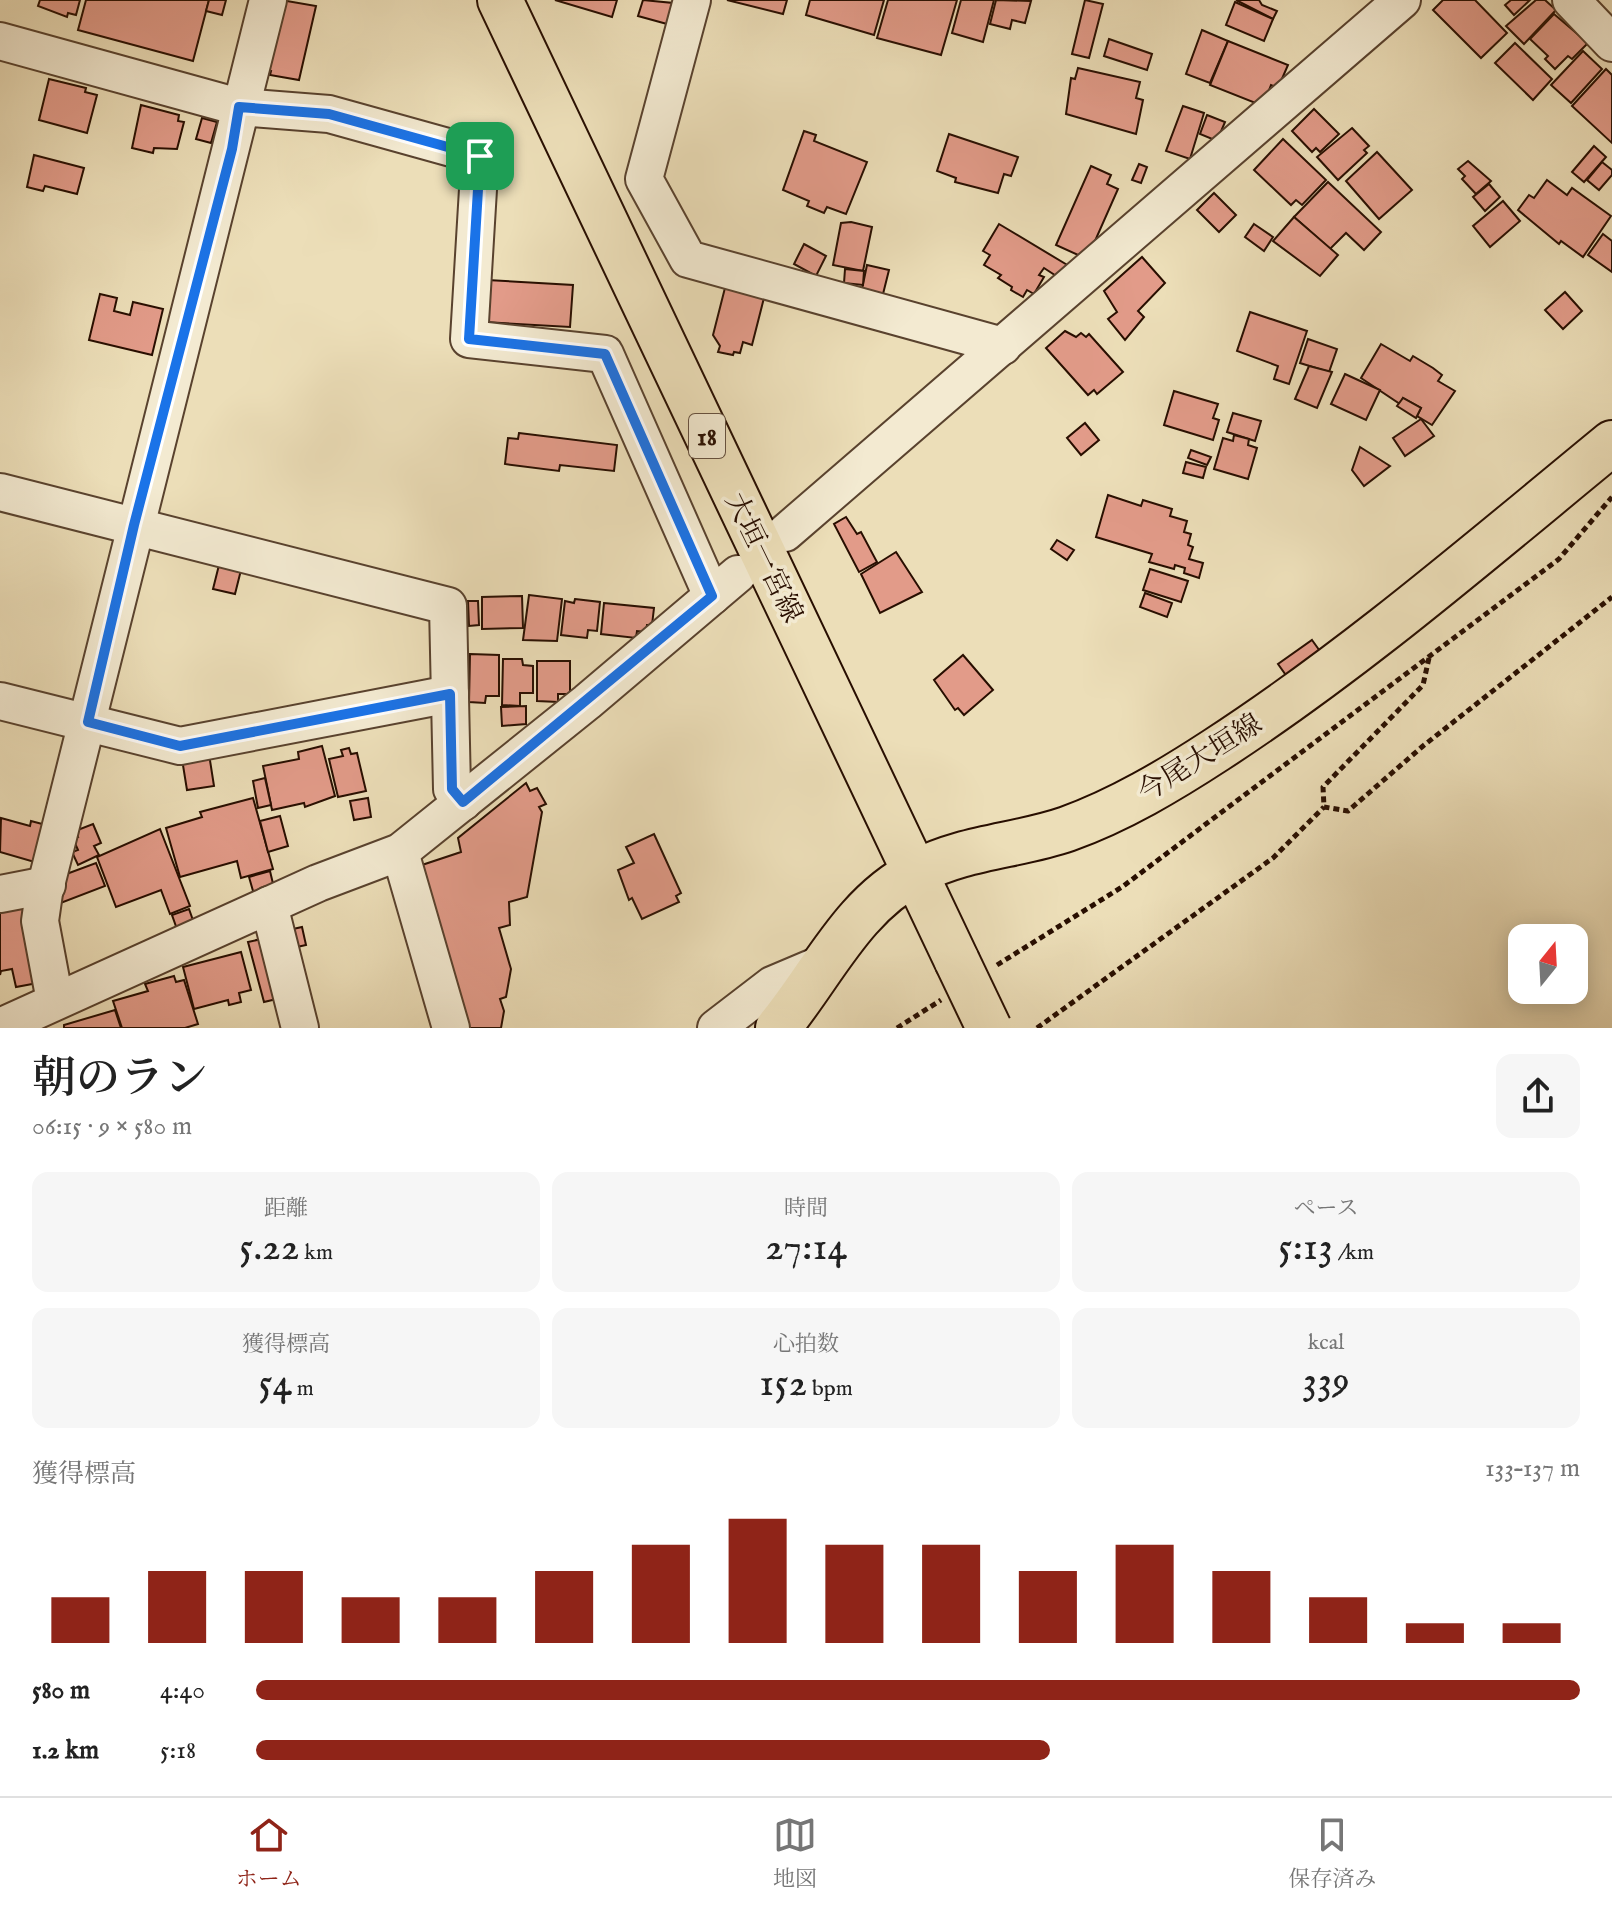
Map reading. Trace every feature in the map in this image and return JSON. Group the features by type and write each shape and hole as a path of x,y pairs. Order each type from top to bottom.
{"main road":[{"name":"大垣一宮線","path":"500,0 989,1028"},
{"name":"今尾大垣線","path":"778,1028 860,916 915,872 969,852 1066,829 1141,795 1217,750 1321,676 1612,443"}],"street":[{"path":"52,1011 40,921 47,885 134,525 268,0"},
{"path":"692,0 644,179 688,259 1003,346"},
{"path":"785,533 1402,0"},
{"path":"1571,0 1612,43"},
{"path":"0,41 239,107 329,114 480,156 469,339 605,354 725,585 400,852 269,905 52,1011 0,1027"},
{"path":"0,492 448,606 452,789 463,802"},
{"path":"0,701 180,746 450,694"},
{"path":"400,852 451,1028"},
{"path":"0,894 47,885"},
{"path":"269,905 300,1028"},
{"path":"716,1028 772,985 824,963"}],"path":[{"path":"897,1028 966,975 1122,887 1559,559 1612,497"},
{"path":"1324,807 1348,811 1423,746 1612,597"},
{"path":"1037,1028 1273,858 1324,807 1323,787 1423,685 1429,657"}],"building":[{"path":"40,0 80,0 76,15 68,13 67,17 38,6"},
{"path":"86,0 209,0 193,61 78,30"},
{"path":"209,0 226,0 222,15 206,11"},
{"path":"281,0 316,6 299,80 270,75 271,71 261,69"},
{"path":"555,0 617,0 612,17"},
{"path":"643,0 673,3 667,24 638,16"},
{"path":"727,0 787,0 783,14"},
{"path":"810,0 884,0 874,35 806,15"},
{"path":"888,0 957,0 941,55 877,38"},
{"path":"961,0 994,0 983,42 952,33"},
{"path":"996,0 1031,1 1025,23 1012,20 1010,29 990,24"},
{"path":"1085,0 1103,4 1089,58 1072,54"},
{"path":"1236,0 1259,0 1262,5 1277,11 1273,19"},
{"path":"1443,0 1475,0 1507,33 1481,58 1433,10"},
{"path":"1511,0 1530,0 1514,15 1505,5"},
{"path":"1536,0 1545,0 1556,10 1524,44 1506,26"},
{"path":"1235,2 1273,19 1264,41 1226,25"},
{"path":"1554,14 1588,43 1572,59 1568,56 1555,69 1545,59 1548,56 1530,39"},
{"path":"1202,30 1228,41 1210,83 1186,74"},
{"path":"1109,39 1152,54 1147,70 1104,56"},
{"path":"1228,41 1288,65 1278,88 1271,85 1263,106 1210,85"},
{"path":"1515,43 1552,79 1533,100 1495,63"},
{"path":"1583,51 1602,69 1571,103 1551,85"},
{"path":"1078,68 1140,82 1136,98 1143,100 1136,134 1066,114 1071,78 1075,79"},
{"path":"1606,69 1612,75 1612,143 1572,106"},
{"path":"49,79 86,88 85,92 97,95 87,133 39,120"},
{"path":"141,105 179,115 178,121 184,122 177,149 154,148 153,153 132,148"},
{"path":"1183,106 1204,113 1190,159 1166,151"},
{"path":"1314,109 1339,134 1320,152 1316,148 1312,152 1292,131"},
{"path":"1207,115 1225,122 1217,141 1200,134"},
{"path":"202,118 217,122 211,143 196,139"},
{"path":"1352,128 1369,146 1364,150 1367,153 1338,180 1317,157"},
{"path":"804,131 816,135 814,141 867,162 846,214 827,207 824,213 807,206 809,201 783,190"},
{"path":"949,134 1018,157 1011,176 1004,174 998,193 955,182 956,178 937,171"},
{"path":"1283,139 1326,180 1302,205 1296,200 1291,205 1254,170"},
{"path":"1594,146 1606,157 1584,182 1572,172"},
{"path":"1377,152 1412,190 1379,219 1346,181"},
{"path":"34,155 84,168 77,194 45,186 43,191 27,187"},
{"path":"1468,161 1491,181 1476,194 1462,179 1465,176 1458,169"},
{"path":"1602,162 1612,170 1612,175 1599,190 1587,180"},
{"path":"1139,164 1147,167 1141,183 1132,180"},
{"path":"1091,166 1111,175 1107,184 1118,189 1087,259 1056,245"},
{"path":"1547,180 1567,195 1572,188 1611,216 1583,257 1561,241 1559,244 1518,210 1529,195 1534,198"},
{"path":"1328,182 1381,232 1364,250 1346,233 1330,249 1294,217"},
{"path":"1489,184 1500,197 1485,211 1473,197"},
{"path":"1214,193 1236,215 1219,232 1197,210"},
{"path":"1503,201 1520,221 1490,247 1473,226"},
{"path":"1294,217 1338,255 1320,276 1273,241"},
{"path":"841,223 872,227 863,271 833,265"},
{"path":"999,224 1069,266 1061,279 1044,268 1039,275 1044,277 1034,294 1027,290 1023,297 1011,290 1012,287 998,278 1001,275 984,265 990,255 983,251"},
{"path":"1254,224 1273,237 1264,251 1245,237"},
{"path":"1603,234 1612,241 1612,272 1588,255"},
{"path":"804,244 826,256 816,276 794,264"},
{"path":"1142,257 1165,283 1138,311 1144,317 1125,340 1108,319 1117,312 1104,291"},
{"path":"867,265 889,270 883,294 862,289"},
{"path":"845,269 864,271 863,285 844,283"},
{"path":"487,280 573,285 570,327 484,322"},
{"path":"727,280 766,290 752,345 743,342 740,353 734,352 733,355 718,352 720,346 713,335"},
{"path":"1565,292 1582,311 1563,329 1545,310"},
{"path":"100,294 117,298 114,311 130,315 133,302 163,309 152,355 89,340"},
{"path":"1250,312 1307,331 1289,384 1274,379 1278,366 1237,351"},
{"path":"1065,331 1076,337 1081,333 1086,337 1089,334 1123,372 1097,394 1094,390 1088,395 1046,348"},
{"path":"1308,339 1337,349 1329,372 1300,363"},
{"path":"1381,344 1410,361 1413,356 1433,368 1442,375 1438,381 1455,391 1432,425 1417,416 1421,408 1403,398 1400,404 1361,378"},
{"path":"1309,366 1332,372 1317,408 1295,399"},
{"path":"1345,374 1380,390 1366,420 1331,404"},
{"path":"1174,391 1218,404 1213,418 1219,420 1213,440 1164,425"},
{"path":"1403,398 1421,408 1416,418 1397,406"},
{"path":"1233,413 1261,421 1255,441 1227,432"},
{"path":"1421,419 1434,436 1405,456 1393,438"},
{"path":"1085,423 1099,440 1081,455 1067,438"},
{"path":"519,433 617,445 614,471 560,465 559,471 505,464 508,438 518,439"},
{"path":"1234,435 1249,439 1248,445 1257,448 1248,479 1214,469 1223,438 1233,441"},
{"path":"1360,447 1390,466 1364,486 1352,470"},
{"path":"1191,450 1211,457 1207,465 1188,458"},
{"path":"1186,462 1206,467 1203,478 1183,473"},
{"path":"1108,495 1141,506 1143,500 1172,509 1170,516 1187,521 1184,532 1191,534 1188,545 1193,547 1189,559 1203,563 1199,578 1184,573 1185,568 1175,565 1174,569 1149,562 1152,554 1096,537"},
{"path":"846,517 857,534 861,532 877,562 859,572 834,524"},
{"path":"1057,540 1074,550 1067,560 1051,549"},
{"path":"896,552 922,592 880,613 861,574"},
{"path":"219,565 241,570 235,594 213,589"},
{"path":"1150,569 1188,581 1181,602 1143,590"},
{"path":"1145,593 1172,603 1167,617 1140,607"},
{"path":"529,595 562,599 557,641 523,640"},
{"path":"522,596 523,628 482,629 482,597"},
{"path":"575,599 600,602 597,631 588,630 587,638 561,635 565,601 574,603"},
{"path":"468,601 478,601 479,625 469,626"},
{"path":"604,603 654,608 652,625 647,625 646,632 637,631 636,638 601,634"},
{"path":"1312,640 1322,654 1288,678 1278,664"},
{"path":"470,654 499,655 499,696 486,696 485,703 469,702"},
{"path":"963,655 993,690 964,715 958,708 955,710 934,680"},
{"path":"503,659 522,659 523,665 533,666 533,693 520,693 520,706 502,705"},
{"path":"537,661 570,661 570,694 558,694 558,702 537,701"},
{"path":"526,706 526,724 502,726 501,707"},
{"path":"322,746 335,796 305,807 304,803 272,810 263,766 299,759 298,752"},
{"path":"349,748 351,754 357,753 366,791 338,797 329,759 343,756 341,750"},
{"path":"209,754 214,786 187,790 182,759"},
{"path":"265,778 271,805 258,808 253,781"},
{"path":"526,783 530,791 537,788 546,804 539,807 542,812 527,897 509,902 510,925 499,928 511,969 506,997 500,999 504,1011 501,1028 465,1028 416,867 461,852 458,838"},
{"path":"253,798 273,869 241,878 237,861 180,877 166,828 202,817 200,812"},
{"path":"368,798 371,817 354,820 350,801"},
{"path":"280,816 288,846 268,852 260,821"},
{"path":"1,818 30,826 31,821 46,825 38,863 0,852"},
{"path":"93,824 101,843 94,846 99,855 78,865 72,852 78,850 73,839 78,837 75,831"},
{"path":"160,829 190,906 170,914 161,890 116,907 97,857"},
{"path":"654,834 681,893 676,896 679,902 642,919 632,898 629,900 618,870 634,863 626,847"},
{"path":"96,863 105,886 58,904 61,876"},
{"path":"270,871 275,892 255,898 249,877"},
{"path":"28,908 43,982 16,987 12,969 1,971 0,975 0,911"},
{"path":"189,909 195,926 178,932 172,915"},
{"path":"302,927 306,945 288,949 284,931"},
{"path":"270,937 285,997 264,1002 248,942"},
{"path":"241,952 251,990 239,993 241,1002 229,1005 228,1000 194,1009 183,967"},
{"path":"174,976 176,982 184,980 198,1024 185,1028 122,1028 113,1001 148,991 145,984"},
{"path":"115,1010 121,1028 64,1028 64,1025"}],"route":[{"path":"239,107 329,114 480,156 469,339 605,354 712,596 463,802 452,789 450,694 180,746 88,722 134,525 232,149 239,107"}]}
